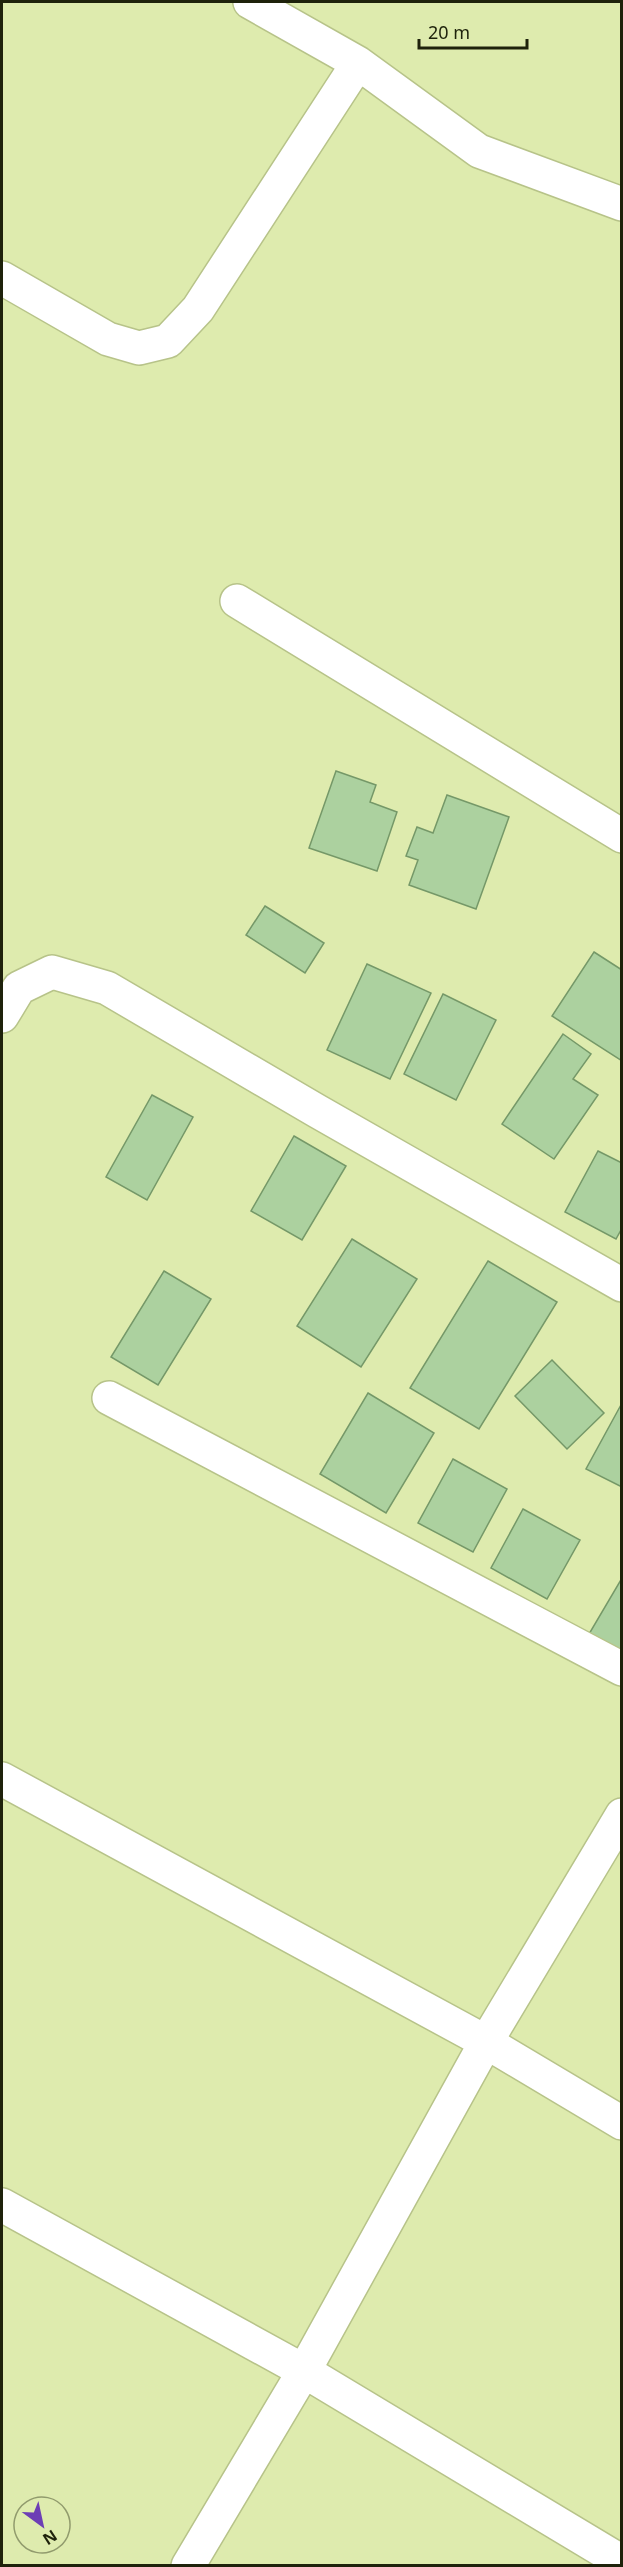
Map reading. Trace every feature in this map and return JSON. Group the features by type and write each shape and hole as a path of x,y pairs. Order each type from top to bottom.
{"street":[{"path":"250,2 358,63 479,151 621,204"},
{"path":"2,278 108,339 139,348 168,341 198,309 358,63"},
{"path":"237,601 621,836"},
{"path":"2,1016 19,988 52,972 108,988 621,1285"},
{"path":"109,1398 621,1669"},
{"path":"2,1779 486,2042 621,2123"},
{"path":"188,2565 304,2371 486,2042 621,1815"},
{"path":"2,2205 304,2371 621,2562"}],"building":[{"path":"336,771 376,785 370,802 397,812 377,871 309,848"},
{"path":"447,795 509,817 476,909 409,885 418,860 406,856 417,827 433,833"},
{"path":"265,906 324,943 305,973 246,935"},
{"path":"594,952 622,970 622,1061 552,1016"},
{"path":"367,964 431,993 390,1079 327,1050"},
{"path":"443,994 496,1020 456,1100 404,1074"},
{"path":"563,1034 591,1054 573,1079 598,1095 554,1159 502,1124"},
{"path":"152,1095 193,1117 147,1200 106,1177"},
{"path":"294,1136 346,1166 302,1240 251,1211"},
{"path":"598,1151 622,1163 622,1228 616,1239 565,1212"},
{"path":"352,1239 417,1279 361,1367 297,1326"},
{"path":"488,1261 557,1302 479,1429 410,1388"},
{"path":"164,1271 211,1299 158,1385 111,1357"},
{"path":"552,1360 604,1413 567,1449 515,1396"},
{"path":"368,1393 434,1433 386,1513 320,1474"},
{"path":"622,1403 622,1487 586,1469"},
{"path":"453,1459 507,1489 473,1552 418,1523"},
{"path":"523,1509 580,1540 547,1599 491,1568"},
{"path":"622,1578 622,1653 589,1634"}]}
